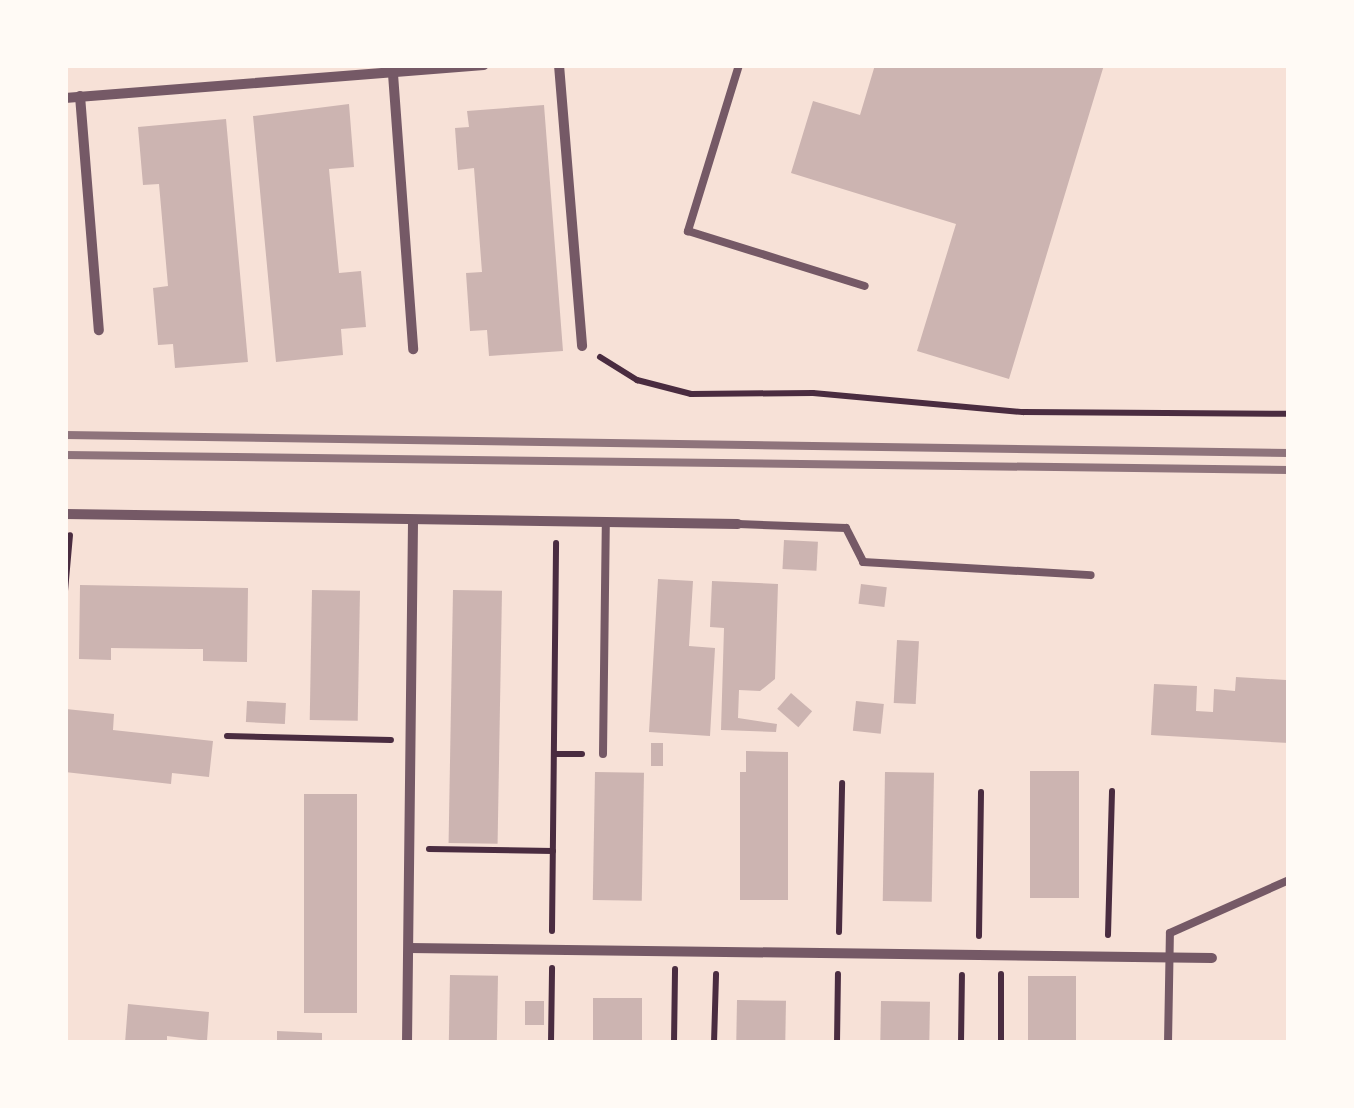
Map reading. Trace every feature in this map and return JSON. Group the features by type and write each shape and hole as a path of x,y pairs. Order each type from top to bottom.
{"street":[{"path":"297,65 298,79"},
{"path":"65,98 484,65"},
{"path":"559,65 582,346"},
{"path":"393,74 414,349"},
{"path":"80,96 99,330"},
{"path":"68,514 738,524"},
{"path":"407,1043 412,520"},
{"path":"409,948 1212,958"}],"lane":[{"path":"739,65 688,231 866,286"},
{"path":"603,754 606,522"},
{"path":"738,524 846,528 864,562 1091,575"},
{"path":"1168,1043 1170,933 1289,880"}],"path":[{"path":"582,346 637,380 691,394 813,393 1023,412 1289,414"},
{"path":"65,591 68,514"},
{"path":"551,1043 556,522"},
{"path":"228,736 411,740"},
{"path":"837,1043 842,782"},
{"path":"1107,954 1112,791"},
{"path":"978,953 981,792"},
{"path":"410,848 553,851"},
{"path":"674,1043 676,950"},
{"path":"714,1043 716,951"},
{"path":"961,1043 962,954"},
{"path":"1002,954 1002,1043"}],"building":[{"path":"875,65 1104,65 1009,379 917,351 956,224 791,173 813,101 860,115"},
{"path":"349,104 354,167 329,169 339,273 361,271 366,327 341,329 343,355 276,362 253,116"},
{"path":"544,105 563,351 489,356 487,330 470,331 466,273 482,272 474,168 458,170 455,128 469,127 467,111"},
{"path":"226,119 248,362 175,368 173,344 158,345 153,288 168,286 159,184 143,185 138,127"},
{"path":"784,540 818,542 816,571 782,569"},
{"path":"658,579 693,581 689,646 715,648 710,736 649,732"},
{"path":"712,581 778,584 775,679 760,691 739,690 738,718 777,724 776,732 721,730 724,628 710,627"},
{"path":"861,584 887,587 884,607 859,604"},
{"path":"80,585 248,588 247,662 203,661 203,649 111,648 111,660 79,659"},
{"path":"312,590 360,591 358,721 310,720"},
{"path":"453,590 502,591 498,844 449,843"},
{"path":"897,640 919,641 916,704 894,703"},
{"path":"1236,677 1286,680 1289,743 1151,735 1154,684 1197,686 1196,711 1213,712 1214,689 1235,691"},
{"path":"791,693 812,711 798,727 777,709"},
{"path":"247,701 286,703 285,724 246,722"},
{"path":"856,701 884,704 881,734 853,731"},
{"path":"66,709 114,714 113,730 213,741 209,777 172,773 171,784 65,772"},
{"path":"651,743 663,743 663,766 651,766"},
{"path":"746,751 788,752 788,900 740,900 740,772 746,772"},
{"path":"1030,771 1079,771 1079,898 1030,898"},
{"path":"595,772 644,773 642,901 593,900"},
{"path":"885,772 934,773 932,902 883,901"},
{"path":"304,794 357,794 357,1013 304,1013"},
{"path":"450,975 498,976 497,1043 449,1043"},
{"path":"1028,976 1076,976 1076,1043 1028,1043"},
{"path":"593,998 642,998 642,1043 593,1043"},
{"path":"737,1000 786,1001 785,1043 736,1043"},
{"path":"525,1001 544,1001 544,1025 525,1025"},
{"path":"881,1001 930,1002 929,1043 880,1043"},
{"path":"128,1004 209,1012 207,1041 167,1036 167,1043 125,1043"},
{"path":"277,1031 322,1033 322,1043 277,1043"}],"railway":[{"path":"65,435 1289,453"},
{"path":"65,455 1289,470"}]}
